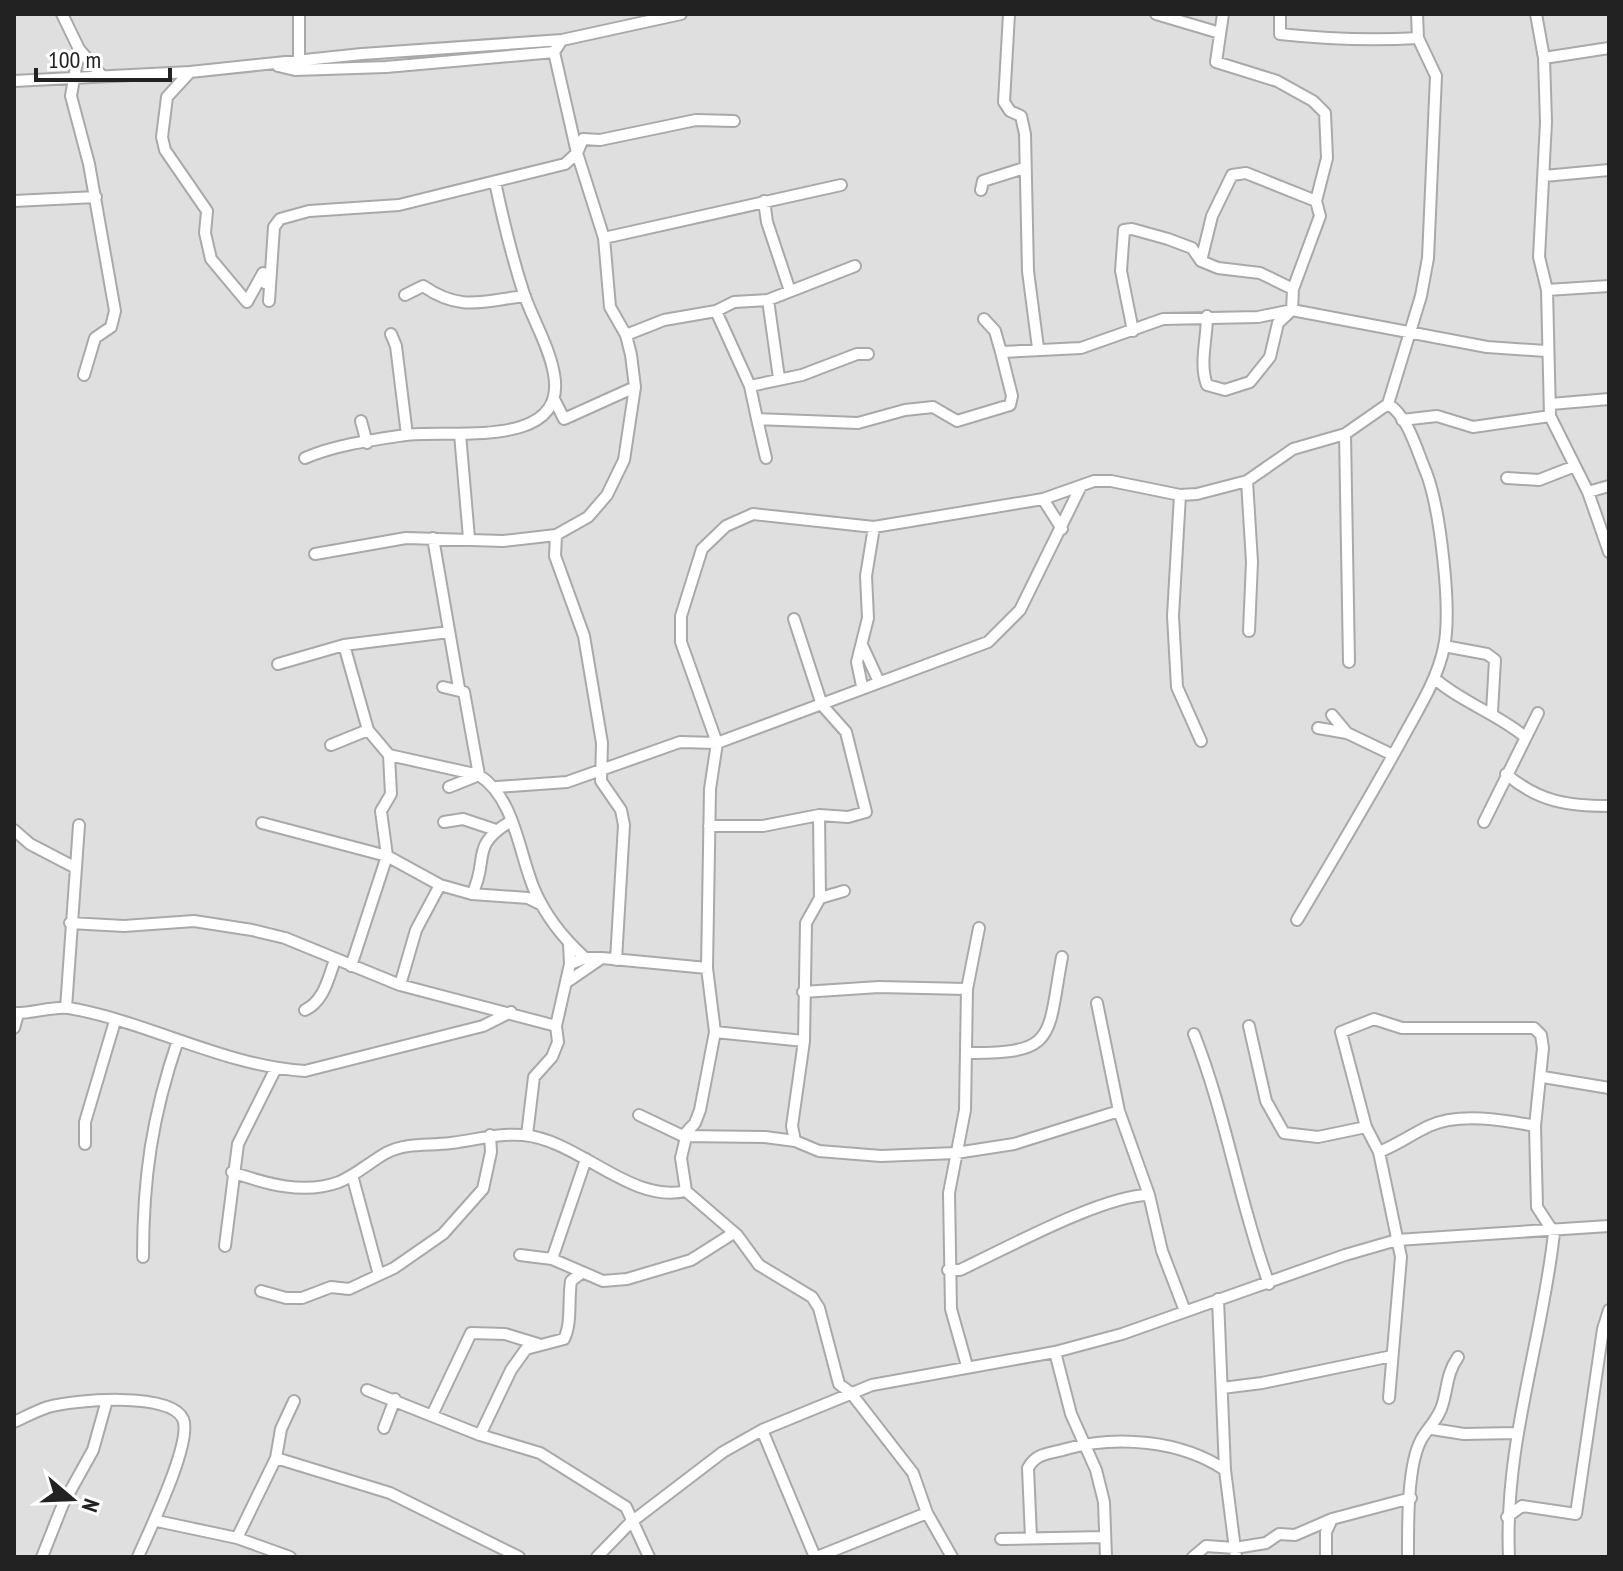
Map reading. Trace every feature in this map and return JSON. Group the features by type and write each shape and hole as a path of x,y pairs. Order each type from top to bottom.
{"street":[{"path":"62,14 79,49 102,76"},
{"path":"299,14 299,60"},
{"path":"14,81 190,72 299,60 562,40 681,14"},
{"path":"1009,14 1004,102 1010,111 1021,116 1025,134 1032,321 1038,348"},
{"path":"1156,14 1220,33"},
{"path":"1207,316 1207,349 1201,370 1207,385 1225,390 1250,382 1270,357 1278,323 1292,310 1293,289 1320,216 1316,201 1327,158 1325,113 1313,101 1277,81 1216,62 1223,14"},
{"path":"1280,14 1280,34 1328,35 1372,41 1418,38"},
{"path":"683,1136 700,1110 715,1032 707,968 709,826 712,765 717,743 681,642 681,616 702,549 726,526 753,514 874,527 1043,499 1081,486 1111,481 1180,495 1247,481 1293,449 1345,434 1388,404 1428,258 1436,76 1418,38 1417,14"},
{"path":"1536,14 1544,58 1544,176 1539,257 1547,290 1546,351 1550,410 1588,492 1609,552"},
{"path":"315,554 406,538 503,541 556,535 588,517 607,495 624,460 635,387 626,335 610,307 604,238 577,153 554,52 562,40"},
{"path":"1544,58 1609,48"},
{"path":"79,49 71,96 96,197 115,311 111,327 95,338 84,375"},
{"path":"272,65 295,70 386,67 554,52"},
{"path":"190,72 167,97 162,137 165,150 207,211 205,233 211,259 247,302 263,273 269,301 274,227 280,219 309,211 399,205 565,164 577,153 583,139 600,140 696,120 734,121"},
{"path":"981,190 983,181 1024,168"},
{"path":"1544,176 1609,170"},
{"path":"1201,261 1212,216 1232,175 1246,173 1316,201"},
{"path":"495,182 525,296 554,370 554,399 564,419 635,387"},
{"path":"604,238 841,185"},
{"path":"14,201 96,197"},
{"path":"764,201 767,222 790,291"},
{"path":"1133,331 1121,271 1124,230 1145,232 1181,243 1192,248 1201,261 1218,268 1260,273 1293,289"},
{"path":"626,335 664,320 716,311 734,302 768,300 855,266"},
{"path":"405,295 423,286 443,300 458,304 525,296"},
{"path":"1547,290 1609,286"},
{"path":"768,300 779,378"},
{"path":"1001,352 1081,348 1163,319 1258,317 1292,310 1487,347 1546,351"},
{"path":"716,311 750,386 766,458"},
{"path":"757,419 858,423 905,410 933,407 957,421 1010,405 1012,396 995,331 984,319"},
{"path":"391,334 396,346 407,435"},
{"path":"750,386 802,375 857,354 868,354"},
{"path":"305,458 329,448 407,435 514,431 546,414 554,399"},
{"path":"1402,420 1437,416 1473,427 1609,399"},
{"path":"1297,920 1393,755 1434,678 1444,646 1441,532 1429,481 1402,420 1388,404"},
{"path":"361,421 367,443"},
{"path":"460,434 469,538"},
{"path":"1345,434 1349,662"},
{"path":"1507,478 1539,480 1575,466"},
{"path":"1247,481 1252,562 1249,631"},
{"path":"497,787 567,782 680,742 717,743 822,705 862,686 988,642 1020,610 1081,486"},
{"path":"1588,492 1609,486"},
{"path":"1180,495 1173,616 1177,687 1201,741"},
{"path":"1043,499 1062,529"},
{"path":"862,686 857,662 868,618 866,576 874,527"},
{"path":"556,535 555,556 584,636 602,743 601,781 621,810 624,825 616,960"},
{"path":"433,538 459,688 466,697 479,775"},
{"path":"709,826 763,826 819,815 848,817 866,812 846,732 822,705 794,619"},
{"path":"278,664 344,645 449,632"},
{"path":"344,645 368,730 389,755 391,794 381,811 387,856 351,966"},
{"path":"1444,646 1487,654 1495,660 1492,712"},
{"path":"863,647 879,682"},
{"path":"1434,678 1449,691 1492,712 1524,736"},
{"path":"443,687 459,688"},
{"path":"1484,822 1538,713"},
{"path":"1332,715 1347,733"},
{"path":"1318,728 1347,733 1393,755"},
{"path":"331,745 368,730"},
{"path":"389,755 479,775 497,787 511,821 531,893 569,944 585,958"},
{"path":"1506,774 1522,788 1567,806 1609,806"},
{"path":"449,787 479,775"},
{"path":"795,1141 792,1126 804,1041 806,923 820,898 819,815"},
{"path":"444,822 463,819 496,830"},
{"path":"472,894 480,877 482,846 496,830 511,821"},
{"path":"262,823 387,856 440,885 472,894 531,893"},
{"path":"66,1008 79,825"},
{"path":"14,830 30,844 76,868"},
{"path":"400,985 416,930 440,885"},
{"path":"820,898 844,891"},
{"path":"70,923 124,926 194,921 285,938 400,985 556,1026"},
{"path":"967,1366 951,1309 949,1193 965,1110 967,989 979,928"},
{"path":"527,1135 534,1077 552,1057 558,1042 556,1026 570,964 569,944"},
{"path":"968,1053 1014,1053 1039,1041 1049,1025 1062,957"},
{"path":"570,964 585,958 602,958 707,968"},
{"path":"567,982 602,958"},
{"path":"305,1010 314,1005 322,994 335,960"},
{"path":"803,992 879,987 967,989"},
{"path":"1097,1003 1119,1111 1149,1195 1162,1251 1185,1311"},
{"path":"14,1028 16,1013 66,1008 275,1070 305,1071 483,1026 511,1012"},
{"path":"1389,1398 1401,1257 1379,1152 1366,1127 1340,1036 1345,1029 1374,1019 1402,1028 1534,1028 1541,1035 1543,1077 1535,1126 1537,1207 1554,1233 1551,1263 1515,1433 1507,1517 1510,1557"},
{"path":"85,1144 85,1122 115,1021"},
{"path":"1249,1026 1266,1101 1284,1133 1318,1137 1366,1127"},
{"path":"715,1032 804,1041"},
{"path":"1194,1034 1218,1107 1250,1232 1269,1284"},
{"path":"143,1257 143,1188 150,1136 178,1040"},
{"path":"225,1246 232,1172 238,1144 275,1070"},
{"path":"1543,1077 1609,1088"},
{"path":"639,1115 683,1136 765,1137 795,1141 819,1151 851,1154 956,1153 1014,1144 1119,1111"},
{"path":"1379,1152 1431,1125 1448,1122 1501,1119 1535,1126"},
{"path":"232,1172 293,1188 339,1182 386,1153 409,1145 452,1143 490,1135 527,1135 586,1159 643,1190 658,1194 686,1191"},
{"path":"261,1291 286,1298 302,1298 331,1287 349,1289 379,1275 443,1234 483,1189 491,1152 490,1135"},
{"path":"683,1136 686,1137 681,1158 686,1191 732,1234 737,1235 759,1265 812,1297 819,1308 839,1384 851,1393 913,1473 927,1513 952,1557"},
{"path":"552,1259 586,1159"},
{"path":"352,1175 379,1275"},
{"path":"948,1270 960,1270 1104,1204 1135,1195 1149,1195"},
{"path":"597,1557 630,1523 723,1452 762,1430 851,1393 903,1377 1055,1352 1122,1334 1345,1255 1397,1240 1609,1226"},
{"path":"520,1255 552,1259 580,1274 603,1281 637,1277 691,1260 732,1234"},
{"path":"480,1435 511,1370 526,1349 564,1339 568,1331 566,1311 571,1281 580,1274"},
{"path":"1218,1299 1225,1470 1235,1552"},
{"path":"1507,1517 1522,1506 1576,1514 1603,1329 1609,1310"},
{"path":"433,1413 471,1333 505,1334 538,1344"},
{"path":"1055,1352 1082,1444 1096,1470 1104,1502 1106,1557"},
{"path":"1222,1388 1262,1383 1392,1356"},
{"path":"1408,1557 1411,1498 1422,1439 1432,1429 1443,1402 1446,1378 1458,1357"},
{"path":"367,1390 433,1413 480,1435 540,1453 590,1482 626,1507 630,1523 649,1557"},
{"path":"14,1422 49,1407 128,1399 162,1406 183,1419 184,1435 157,1521 138,1557"},
{"path":"384,1428 395,1399"},
{"path":"42,1557 63,1504 93,1450 107,1400"},
{"path":"237,1538 276,1458 281,1429 294,1401"},
{"path":"1432,1429 1464,1434 1515,1433"},
{"path":"762,1430 816,1557 927,1513"},
{"path":"1031,1538 1028,1468 1039,1455 1101,1441 1173,1447 1209,1459 1225,1470"},
{"path":"276,1458 390,1493 519,1557"},
{"path":"1193,1557 1206,1546 1235,1552 1266,1543 1279,1534 1295,1535 1332,1519 1411,1498"},
{"path":"1326,1557 1326,1532 1332,1519"},
{"path":"157,1521 237,1538 290,1557"},
{"path":"1001,1539 1104,1537"}],"shaded area":[{"path":"14,14 1609,14 1609,1557 14,1557"}]}
